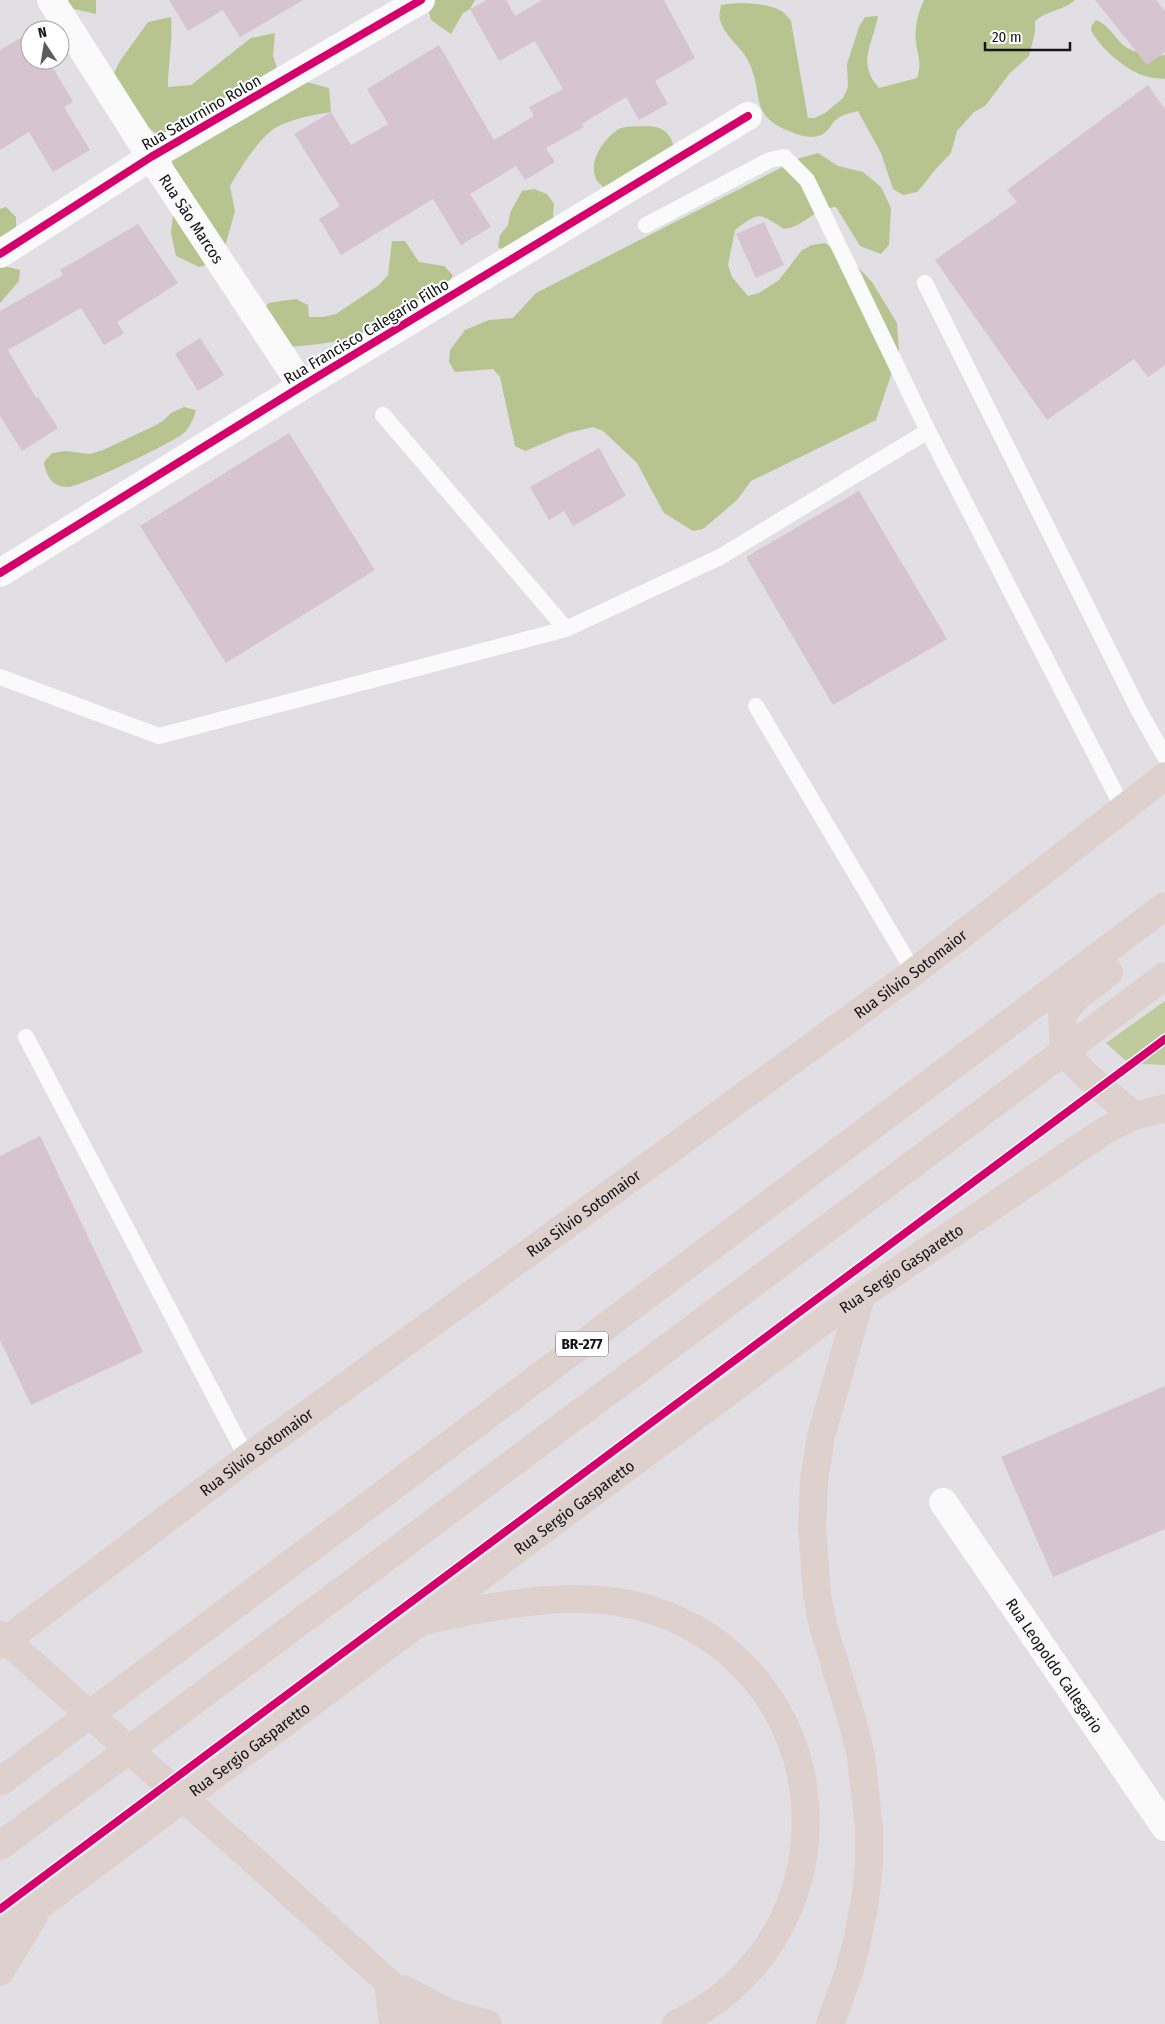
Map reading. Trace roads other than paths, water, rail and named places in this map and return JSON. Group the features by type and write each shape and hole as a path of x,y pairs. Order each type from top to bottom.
{"highway":[{"name":"Rua Silvio Sotomaior","path":"0,1645 247,1458 914,972 1165,776"},
{"name":"BR-277","path":"0,1782 1165,906"},
{"path":"1134,1116 1088,1077 1064,1052 1062,1014 1077,997 1165,928"},
{"path":"0,1846 1165,976"},
{"name":"Rua Sergio Gasparetto","path":"0,1935 814,1328 1104,1131 1134,1116 1165,1108"},
{"path":"830,2024 849,1972 858,1937 869,1865 869,1829 861,1756 823,1626 817,1594 812,1527 814,1481 821,1436 861,1296"},
{"path":"419,1622 500,1605 596,1599 625,1603 681,1621 707,1636 730,1654 751,1675 769,1698 784,1724 795,1751 803,1780 806,1809 806,1840 801,1871 792,1901 779,1929 762,1955 741,1979 718,1999 676,2024"},
{"path":"0,1635 388,1982 426,2024"},
{"path":"0,1972 42,1903"},
{"path":"388,1982 394,2024"},
{"path":"388,1982 450,2013 488,2024"}],"street":[{"name":"Rua São Marcos","path":"51,0 151,157 302,386"},
{"name":"Rua Saturnino Rolon","path":"0,254 151,157 421,0"},
{"name":"Rua Francisco Calegario Filho","path":"0,573 302,386 748,116"},
{"name":"Rua Leopoldo Callegario","path":"944,1502 1165,1827"}],"lane":[{"path":"646,225 770,160 784,157 807,180 928,431 1123,808"},
{"path":"925,282 1138,710 1165,757"},
{"path":"383,415 566,629"},
{"path":"0,677 159,736 566,629 720,557 928,431"},
{"path":"756,706 914,972"},
{"path":"26,1037 247,1458"}]}
